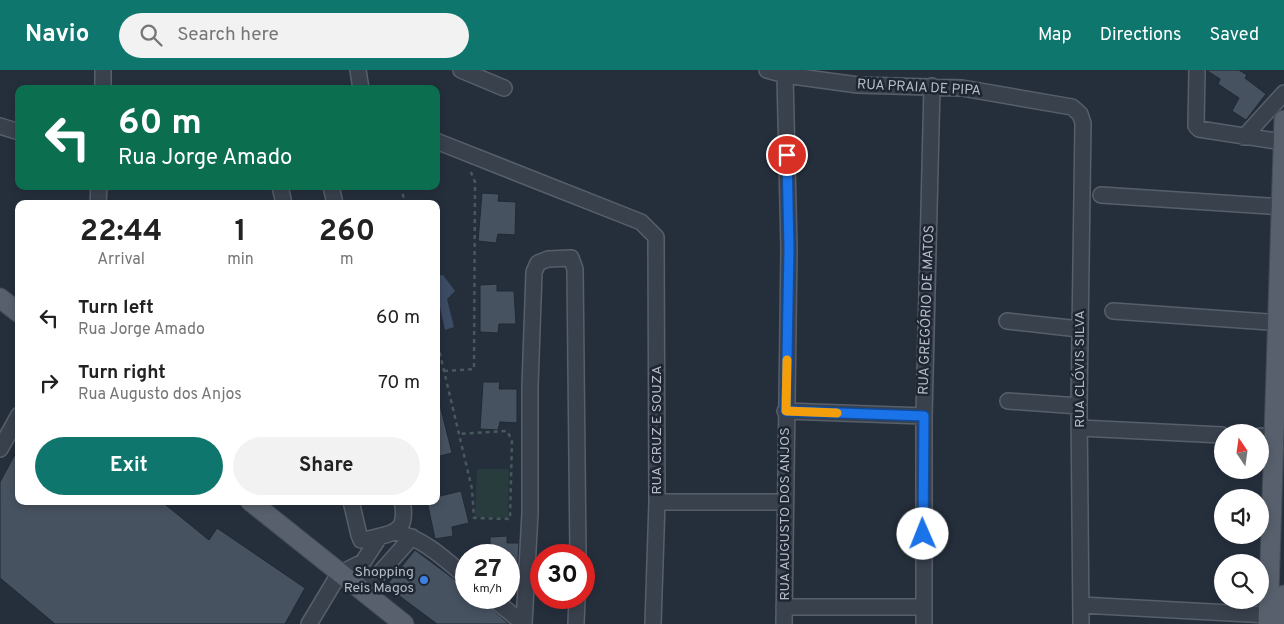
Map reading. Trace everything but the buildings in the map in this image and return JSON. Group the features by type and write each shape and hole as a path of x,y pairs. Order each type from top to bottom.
{"main road":[{"path":"1273,621 1272,437 1279,367 1284,120"},
{"path":"0,298 15,310"},
{"path":"255,505 398,622"},
{"path":"1273,621 1284,595"}],"street":[{"path":"103,70 103,85"},
{"path":"358,70 360,85"},
{"path":"460,70 504,88"},
{"name":"RUA PRAIA DE PIPA","path":"767,70 785,75 858,85 962,88 1072,107 1080,114"},
{"path":"1197,70 1196,126 1199,129 1283,142"},
{"name":"RUA AUGUSTO DOS ANJOS","path":"784,624 789,249 785,75"},
{"name":"RUA GREGÓRIO DE MATOS","path":"924,624 924,416 932,86"},
{"path":"1244,137 1284,94"},
{"name":"RUA CLÓVIS SILVA","path":"1080,114 1082,123 1079,406 1081,624"},
{"path":"0,126 15,131"},
{"name":"RUA CRUZ E SOUZA","path":"440,143 642,222 656,237 656,502 653,624"},
{"path":"1100,195 1282,207"},
{"path":"524,624 530,513 530,386 534,272 538,263 559,257 571,258 575,269 578,544"},
{"path":"1113,311 1280,323"},
{"path":"1007,321 1080,329"},
{"path":"1008,401 1079,406"},
{"path":"786,411 924,416"},
{"path":"0,448 15,422"},
{"path":"1080,428 1214,435"},
{"path":"656,502 785,502"},
{"path":"352,505 361,540 395,532 412,537 428,546 455,568"},
{"path":"395,532 404,520 402,505"},
{"path":"309,624 340,574 362,562 380,536"},
{"path":"363,592 412,537"},
{"path":"1081,604 1273,621"},
{"path":"784,607 924,607"},
{"path":"506,609 524,624"},
{"path":"576,624 577,609"}],"path":[{"path":"444,371 474,369 475,182 472,171 466,167"},
{"path":"440,354 472,489 474,518 510,519 512,440 510,434 507,431 459,434"}],"green space":[{"path":"477,469 509,469 508,518 475,517"}],"water":[{"path":"440,275 443,275 455,291 447,299 454,327 445,330 440,307"}],"slow traffic":[{"path":"787,360 786,411 837,413"}],"place":[{"name":"Shopping Reis Magos","path":"424,580"}],"route":[{"path":"787,155 789,249 786,411 924,416 923,534"}]}
